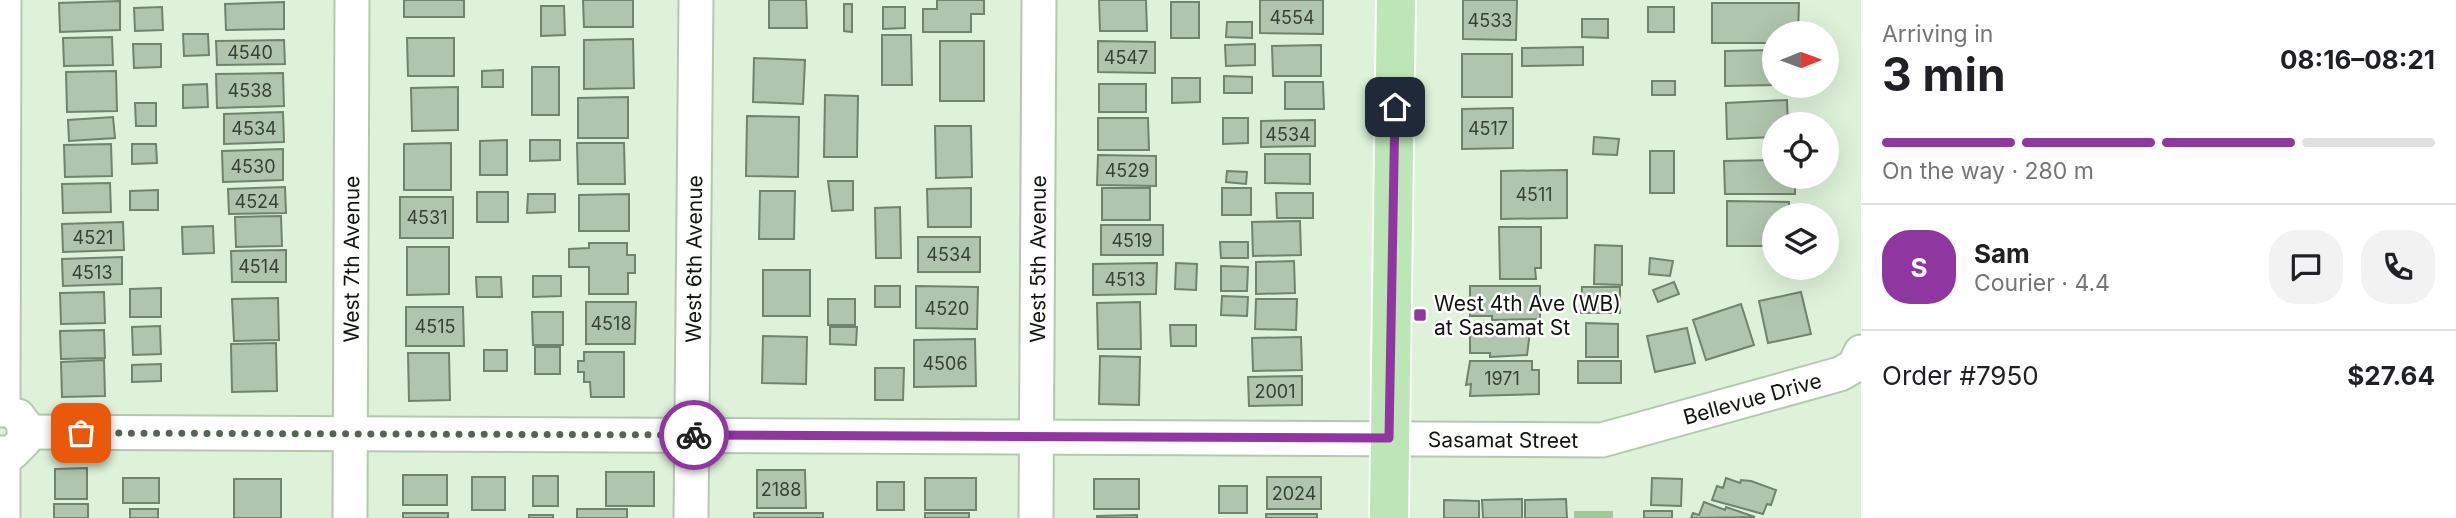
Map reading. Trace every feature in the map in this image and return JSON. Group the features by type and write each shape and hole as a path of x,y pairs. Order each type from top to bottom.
{"main road":[{"path":"1389,518 1396,0"}],"street":[{"path":"3,518 6,432 4,0"},
{"name":"West 7th Avenue","path":"349,518 352,0"},
{"name":"West 6th Avenue","path":"691,518 696,0"},
{"name":"West 5th Avenue","path":"1036,518 1039,0"},
{"name":"Bellevue Drive","path":"1635,432 1840,374 1854,366 1861,352"},
{"name":"Sasamat Street","path":"6,432 1602,440 1635,432"}],"green space":[{"path":"1574,511 1613,511 1613,518 1574,518"}],"building":[{"path":"404,0 464,0 464,17 404,17"},
{"path":"583,0 633,0 633,27 584,27"},
{"path":"769,0 806,0 807,28 769,28"},
{"path":"937,0 984,0 984,14 971,14 971,32 923,32 923,9 937,9"},
{"path":"1099,0 1146,0 1147,31 1100,31"},
{"path":"1260,0 1323,0 1323,34 1260,33"},
{"path":"1463,0 1517,0 1516,40 1463,39"},
{"path":"120,1 120,30 60,32 59,3"},
{"path":"284,2 284,29 226,30 225,4"},
{"path":"1171,2 1199,2 1199,38 1171,38"},
{"path":"1712,3 1799,3 1798,21 1762,21 1762,43 1712,43"},
{"path":"844,4 852,4 852,32 844,31"},
{"path":"541,6 564,6 565,35 541,36"},
{"path":"162,7 163,30 135,31 134,8"},
{"path":"883,7 905,7 905,28 883,29"},
{"path":"1648,7 1674,7 1674,32 1648,32"},
{"path":"1582,19 1608,19 1608,38 1582,37"},
{"path":"1227,22 1252,22 1252,38 1226,37"},
{"path":"183,34 208,34 209,55 184,56"},
{"path":"882,35 911,35 912,85 882,85"},
{"path":"112,37 113,65 64,66 63,38"},
{"path":"407,38 454,38 454,76 408,76"},
{"path":"633,39 634,88 584,89 584,40"},
{"path":"284,40 285,64 217,65 216,41"},
{"path":"940,41 984,41 984,101 940,101"},
{"path":"1098,41 1155,42 1155,73 1098,72"},
{"path":"133,44 161,44 161,67 134,68"},
{"path":"1255,44 1255,65 1226,66 1225,45"},
{"path":"1321,45 1321,76 1273,76 1272,46"},
{"path":"1583,47 1583,65 1522,66 1522,48"},
{"path":"1762,50 1762,85 1725,86 1725,51"},
{"path":"1462,54 1512,54 1512,97 1462,97"},
{"path":"754,58 805,60 803,104 753,102"},
{"path":"532,67 559,67 559,115 532,115"},
{"path":"503,70 503,87 482,87 482,71"},
{"path":"116,71 117,111 67,112 66,72"},
{"path":"283,73 284,106 217,108 216,74"},
{"path":"1224,76 1252,77 1252,93 1224,93"},
{"path":"1172,78 1200,78 1200,102 1172,103"},
{"path":"1652,81 1675,81 1675,95 1652,95"},
{"path":"1285,82 1323,82 1324,109 1285,109"},
{"path":"207,84 208,107 183,108 183,85"},
{"path":"1099,84 1146,84 1146,112 1099,112"},
{"path":"458,87 458,130 412,131 411,88"},
{"path":"825,95 858,96 857,157 824,157"},
{"path":"628,97 628,138 578,138 578,98"},
{"path":"1787,100 1788,112 1762,112 1762,138 1727,139 1726,103"},
{"path":"135,103 156,103 156,126 136,126"},
{"path":"1513,108 1513,148 1462,149 1462,109"},
{"path":"283,112 284,142 224,144 224,114"},
{"path":"747,116 799,117 798,177 746,176"},
{"path":"113,117 115,138 69,141 68,120"},
{"path":"1098,118 1148,118 1149,150 1098,150"},
{"path":"1223,118 1248,118 1248,143 1223,144"},
{"path":"1315,120 1315,146 1261,147 1261,121"},
{"path":"935,126 971,126 972,177 936,178"},
{"path":"1594,137 1619,139 1617,155 1593,154"},
{"path":"507,140 507,175 480,175 480,141"},
{"path":"530,140 560,140 560,160 530,161"},
{"path":"451,143 451,190 404,190 404,144"},
{"path":"577,143 624,143 625,184 578,184"},
{"path":"111,144 112,176 65,177 64,145"},
{"path":"132,144 156,144 157,163 132,164"},
{"path":"283,149 283,180 223,182 222,151"},
{"path":"1650,151 1674,151 1674,193 1650,193"},
{"path":"1265,154 1310,154 1310,184 1265,183"},
{"path":"1098,155 1156,156 1156,186 1097,185"},
{"path":"1762,160 1762,189 1795,189 1795,194 1725,194 1724,161"},
{"path":"1567,170 1567,218 1501,219 1501,171"},
{"path":"1227,171 1247,172 1246,184 1226,182"},
{"path":"828,181 853,181 853,210 832,211"},
{"path":"110,183 111,212 63,213 62,184"},
{"path":"285,187 286,213 229,214 228,189"},
{"path":"971,188 971,227 928,227 927,189"},
{"path":"1102,188 1150,188 1150,220 1102,220"},
{"path":"1222,188 1251,188 1251,215 1222,215"},
{"path":"158,190 158,210 130,210 130,191"},
{"path":"760,191 795,191 794,239 759,239"},
{"path":"477,192 508,192 508,222 477,222"},
{"path":"1276,193 1313,193 1313,218 1277,218"},
{"path":"528,194 555,194 555,212 527,213"},
{"path":"629,194 629,231 579,231 579,195"},
{"path":"400,197 453,197 453,238 400,238"},
{"path":"1727,201 1789,202 1762,203 1762,246 1727,246"},
{"path":"900,207 901,258 876,258 875,208"},
{"path":"281,216 282,246 236,247 235,217"},
{"path":"1300,221 1301,255 1253,256 1252,222"},
{"path":"123,222 124,250 63,252 62,224"},
{"path":"1101,225 1163,225 1163,255 1101,255"},
{"path":"213,226 214,253 183,254 182,227"},
{"path":"1499,227 1541,227 1541,268 1535,268 1536,279 1500,279"},
{"path":"918,237 980,237 980,272 918,272"},
{"path":"1220,242 1248,242 1248,258 1221,258"},
{"path":"589,243 627,243 627,255 635,255 635,273 628,273 628,294 589,294 589,267 569,267 569,249 589,248"},
{"path":"1595,245 1622,246 1622,285 1594,284"},
{"path":"407,247 449,247 449,294 407,295"},
{"path":"286,250 286,282 232,282 231,251"},
{"path":"122,257 122,284 63,286 62,259"},
{"path":"1650,258 1673,261 1670,276 1649,274"},
{"path":"1294,261 1295,293 1256,294 1256,262"},
{"path":"1157,263 1156,294 1093,295 1093,264"},
{"path":"1176,263 1197,264 1196,290 1175,289"},
{"path":"1221,266 1248,267 1247,291 1221,291"},
{"path":"763,270 810,270 810,316 763,316"},
{"path":"533,276 561,276 561,296 533,297"},
{"path":"476,277 501,277 502,297 477,297"},
{"path":"1674,282 1679,294 1658,302 1653,290"},
{"path":"875,286 900,286 900,307 875,307"},
{"path":"916,286 978,287 977,329 916,328"},
{"path":"1470,286 1540,286 1540,319 1492,320 1492,316 1470,316"},
{"path":"1582,287 1620,287 1620,313 1581,313"},
{"path":"161,288 161,317 130,317 130,289"},
{"path":"104,292 105,323 61,324 60,293"},
{"path":"1801,292 1811,334 1768,343 1759,301"},
{"path":"1222,296 1248,297 1247,316 1221,315"},
{"path":"278,298 279,340 234,341 232,299"},
{"path":"828,299 855,299 855,325 828,325"},
{"path":"1256,299 1297,299 1296,330 1255,329"},
{"path":"586,302 636,302 635,344 586,344"},
{"path":"1140,302 1141,349 1098,349 1097,303"},
{"path":"1741,304 1754,345 1706,360 1693,320"},
{"path":"406,307 463,307 464,346 406,346"},
{"path":"532,312 563,312 563,345 533,345"},
{"path":"1470,323 1531,324 1527,355 1490,357 1490,353 1470,353"},
{"path":"1586,323 1618,324 1618,357 1586,357"},
{"path":"1170,325 1196,325 1196,346 1171,346"},
{"path":"160,326 161,354 133,355 132,327"},
{"path":"830,327 857,327 856,345 830,344"},
{"path":"1687,328 1695,363 1655,372 1647,336"},
{"path":"104,330 105,358 61,359 60,331"},
{"path":"763,336 807,337 806,384 762,383"},
{"path":"1301,337 1302,370 1253,371 1252,338"},
{"path":"975,339 976,386 914,387 914,340"},
{"path":"276,343 277,391 232,392 231,344"},
{"path":"535,347 560,347 560,374 535,374"},
{"path":"484,350 507,350 507,371 484,371"},
{"path":"584,352 624,352 624,397 591,397 590,382 584,382 584,372 578,372 578,361 584,361"},
{"path":"408,353 449,353 450,400 409,401"},
{"path":"1100,356 1140,357 1139,405 1099,404"},
{"path":"104,360 105,396 62,397 61,362"},
{"path":"1470,361 1532,361 1532,370 1539,370 1539,394 1470,396 1471,384 1466,385"},
{"path":"1578,361 1621,361 1621,383 1578,383"},
{"path":"161,364 161,381 132,382 132,365"},
{"path":"875,368 904,368 903,400 875,400"},
{"path":"1302,376 1302,405 1249,406 1248,377"},
{"path":"87,468 87,499 55,499 55,469"},
{"path":"757,470 805,470 806,508 757,508"},
{"path":"606,472 654,472 654,506 606,506"},
{"path":"403,475 447,475 447,505 403,505"},
{"path":"533,476 558,476 558,506 533,506"},
{"path":"472,477 505,477 505,510 472,510"},
{"path":"1267,477 1321,477 1321,509 1267,509"},
{"path":"123,478 159,478 159,503 123,503"},
{"path":"925,478 976,478 976,510 925,510"},
{"path":"1652,478 1682,479 1681,506 1651,505"},
{"path":"1726,478 1740,483 1741,480 1751,481 1776,490 1771,505 1767,504 1763,514 1712,500 1717,486 1723,488"},
{"path":"234,479 281,479 281,518 234,518"},
{"path":"1094,479 1139,479 1139,509 1094,509"},
{"path":"877,482 904,482 904,510 877,510"},
{"path":"1219,486 1247,486 1247,513 1219,513"},
{"path":"1522,499 1522,518 1483,518 1482,500"},
{"path":"1566,499 1567,518 1525,518 1525,500"},
{"path":"1444,500 1479,501 1479,518 1444,518"},
{"path":"1704,502 1755,517 1691,518 1693,513 1699,515"},
{"path":"54,504 88,504 88,518 54,518"},
{"path":"130,509 158,509 158,518 130,518"},
{"path":"577,509 627,509 627,518 577,518"},
{"path":"1644,511 1672,511 1672,518 1644,518"},
{"path":"403,513 448,513 448,518 403,518"},
{"path":"754,513 823,513 823,518 754,518"},
{"path":"925,513 969,513 969,518 925,518"},
{"path":"1266,514 1317,514 1317,518 1266,518"},
{"path":"529,515 553,515 553,518 529,518"},
{"path":"1137,515 1137,518 1097,518 1097,516"}],"way so far":[{"path":"81,433 694,435"}],"place":[{"name":"West 4th Ave (WB) at Sasamat St","path":"1420,315"}],"route":[{"path":"694,435 1389,438 1395,107"}]}
